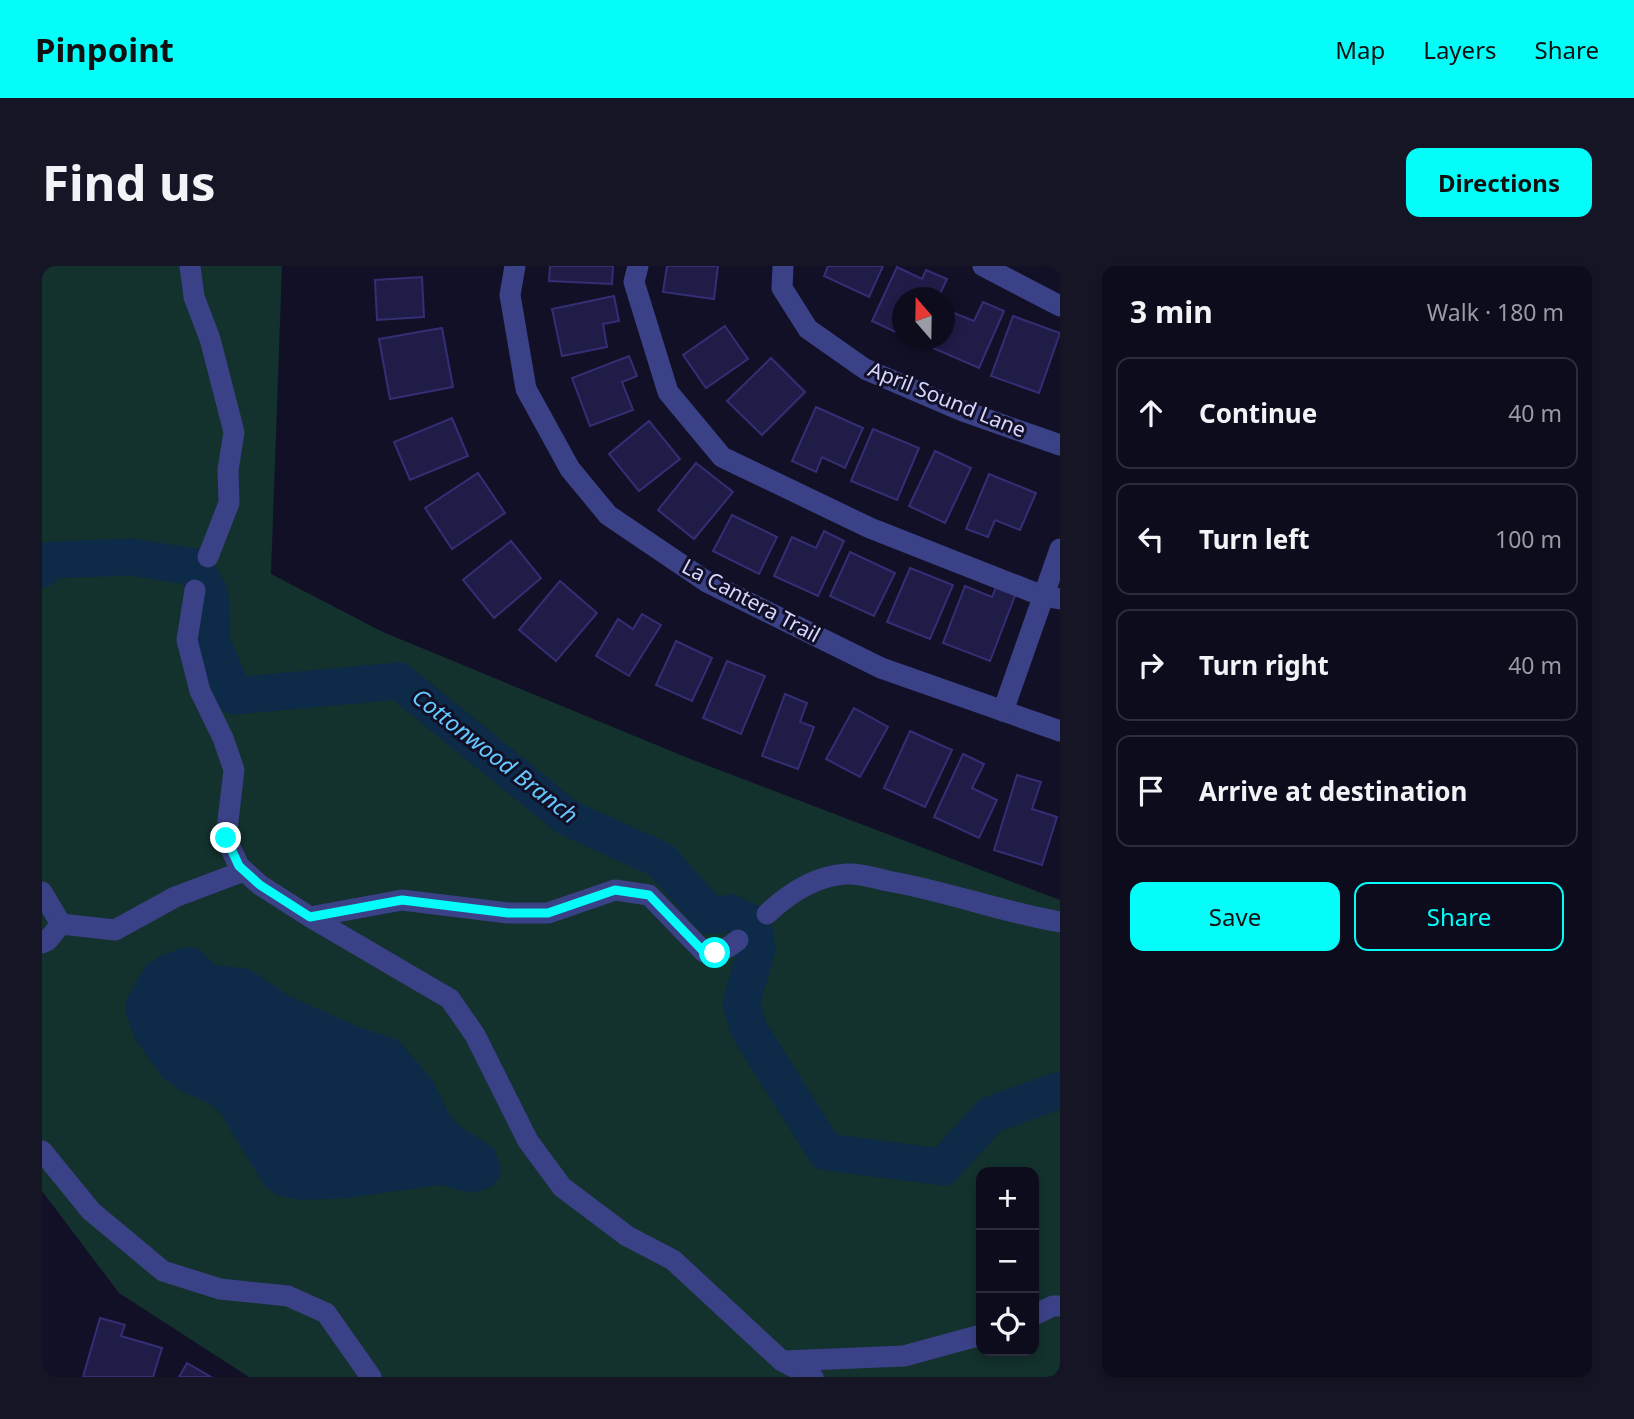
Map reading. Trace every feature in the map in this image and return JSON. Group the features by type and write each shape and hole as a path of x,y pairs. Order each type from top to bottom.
{"street":[{"path":"190,266 194,297 210,339 234,432 228,470 229,503 208,557"},
{"name":"La Cantera Trail","path":"514,266 510,295 526,389 570,469 608,515 708,582 881,668 1060,731"},
{"path":"638,266 634,282 668,392 722,457 870,528 1052,598"},
{"name":"April Sound Lane","path":"783,266 782,288 808,329 865,369 963,411 1060,445"},
{"path":"983,266 1060,306"},
{"path":"1003,711 1052,598 1060,550"},
{"path":"195,590 187,640 200,691 223,738 234,771 226,838 239,866 260,885 310,917 450,999 475,1035 528,1141 562,1187 627,1236 673,1259 782,1362 813,1377"},
{"path":"61,924 115,930 175,897 244,871"},
{"path":"767,914 785,897 811,883 848,873 923,887 993,908 1060,922"},
{"path":"310,917 402,900 508,913 548,913 615,890 649,895 704,952 715,953 727,949 738,940"},
{"path":"42,892 61,924"},
{"path":"42,943 48,940 61,924"},
{"path":"42,1151 91,1211 163,1271 220,1289 288,1296 326,1313 371,1377"},
{"path":"1039,1313 1053,1306 1060,1306"},
{"path":"782,1362 904,1356 976,1336"}],"green space":[{"path":"42,266 282,266 271,574 383,632 688,758 1060,900 1060,1377 249,1377 119,1293 42,1191"}],"water":[{"path":"185,947 197,948 216,965 249,969 289,996 356,1026 398,1040 433,1081 448,1112 458,1125 494,1148 501,1168 499,1178 492,1187 472,1193 440,1185 347,1198 301,1200 278,1195 265,1187 221,1114 209,1103 183,1092 162,1077 135,1039 125,1010 127,999 146,965 160,956"}],"building":[{"path":"550,266 613,266 612,284 549,281"},
{"path":"667,266 718,266 714,299 663,292"},
{"path":"828,266 883,266 869,297 824,276"},
{"path":"897,267 922,279 926,270 947,279 943,287 892,287 892,330 872,321"},
{"path":"422,277 424,317 377,320 375,280"},
{"path":"614,296 619,321 603,324 607,347 562,356 552,309"},
{"path":"983,302 1004,311 979,368 938,350 955,350 955,313 974,321"},
{"path":"1013,316 1060,333 1039,393 991,376"},
{"path":"725,326 748,359 706,388 683,355"},
{"path":"442,328 453,387 390,399 379,339"},
{"path":"629,356 637,376 622,382 633,410 590,426 572,378"},
{"path":"771,358 805,392 762,435 727,401"},
{"path":"816,407 863,428 845,468 822,457 816,472 792,461"},
{"path":"452,418 468,456 410,480 394,442"},
{"path":"649,421 680,459 639,491 609,454"},
{"path":"873,429 919,448 897,500 851,481"},
{"path":"935,451 971,468 945,523 909,506"},
{"path":"696,463 733,492 694,539 658,510"},
{"path":"478,473 505,513 452,549 425,508"},
{"path":"989,474 1036,493 1020,530 995,520 988,537 966,529"},
{"path":"732,515 777,537 759,574 713,551"},
{"path":"824,531 844,541 818,596 774,576 792,537 816,548"},
{"path":"511,541 541,578 494,618 463,580"},
{"path":"850,552 895,573 874,616 830,596"},
{"path":"910,568 953,585 930,639 887,622"},
{"path":"999,580 1018,588 990,661 943,643 965,586 992,597"},
{"path":"560,581 597,613 556,661 519,630"},
{"path":"642,614 661,625 629,676 596,656 618,619 633,629"},
{"path":"676,641 712,658 692,701 656,685"},
{"path":"727,661 765,676 741,734 703,718"},
{"path":"785,694 807,703 800,722 814,727 798,769 762,756"},
{"path":"854,708 888,727 860,777 826,759"},
{"path":"910,731 952,750 925,807 884,788"},
{"path":"963,754 984,764 972,788 997,800 979,838 934,817"},
{"path":"1017,775 1041,782 1032,809 1057,817 1042,865 994,850"},
{"path":"100,1318 125,1325 121,1336 162,1348 153,1377 83,1377"},
{"path":"187,1363 211,1377 179,1377"}],"waterway":[{"name":"Cottonwood Branch","path":"42,569 51,560 132,557 194,567 210,594 212,642 234,696 399,681 568,818 661,860 711,916 731,913 753,924 757,949 741,1003 749,1030 826,1152 943,1167 990,1115 1060,1090"}],"route":[{"path":"226,838 239,866 260,885 310,917 402,900 508,913 548,913 615,890 649,895 694,944 704,952 715,953"}]}
